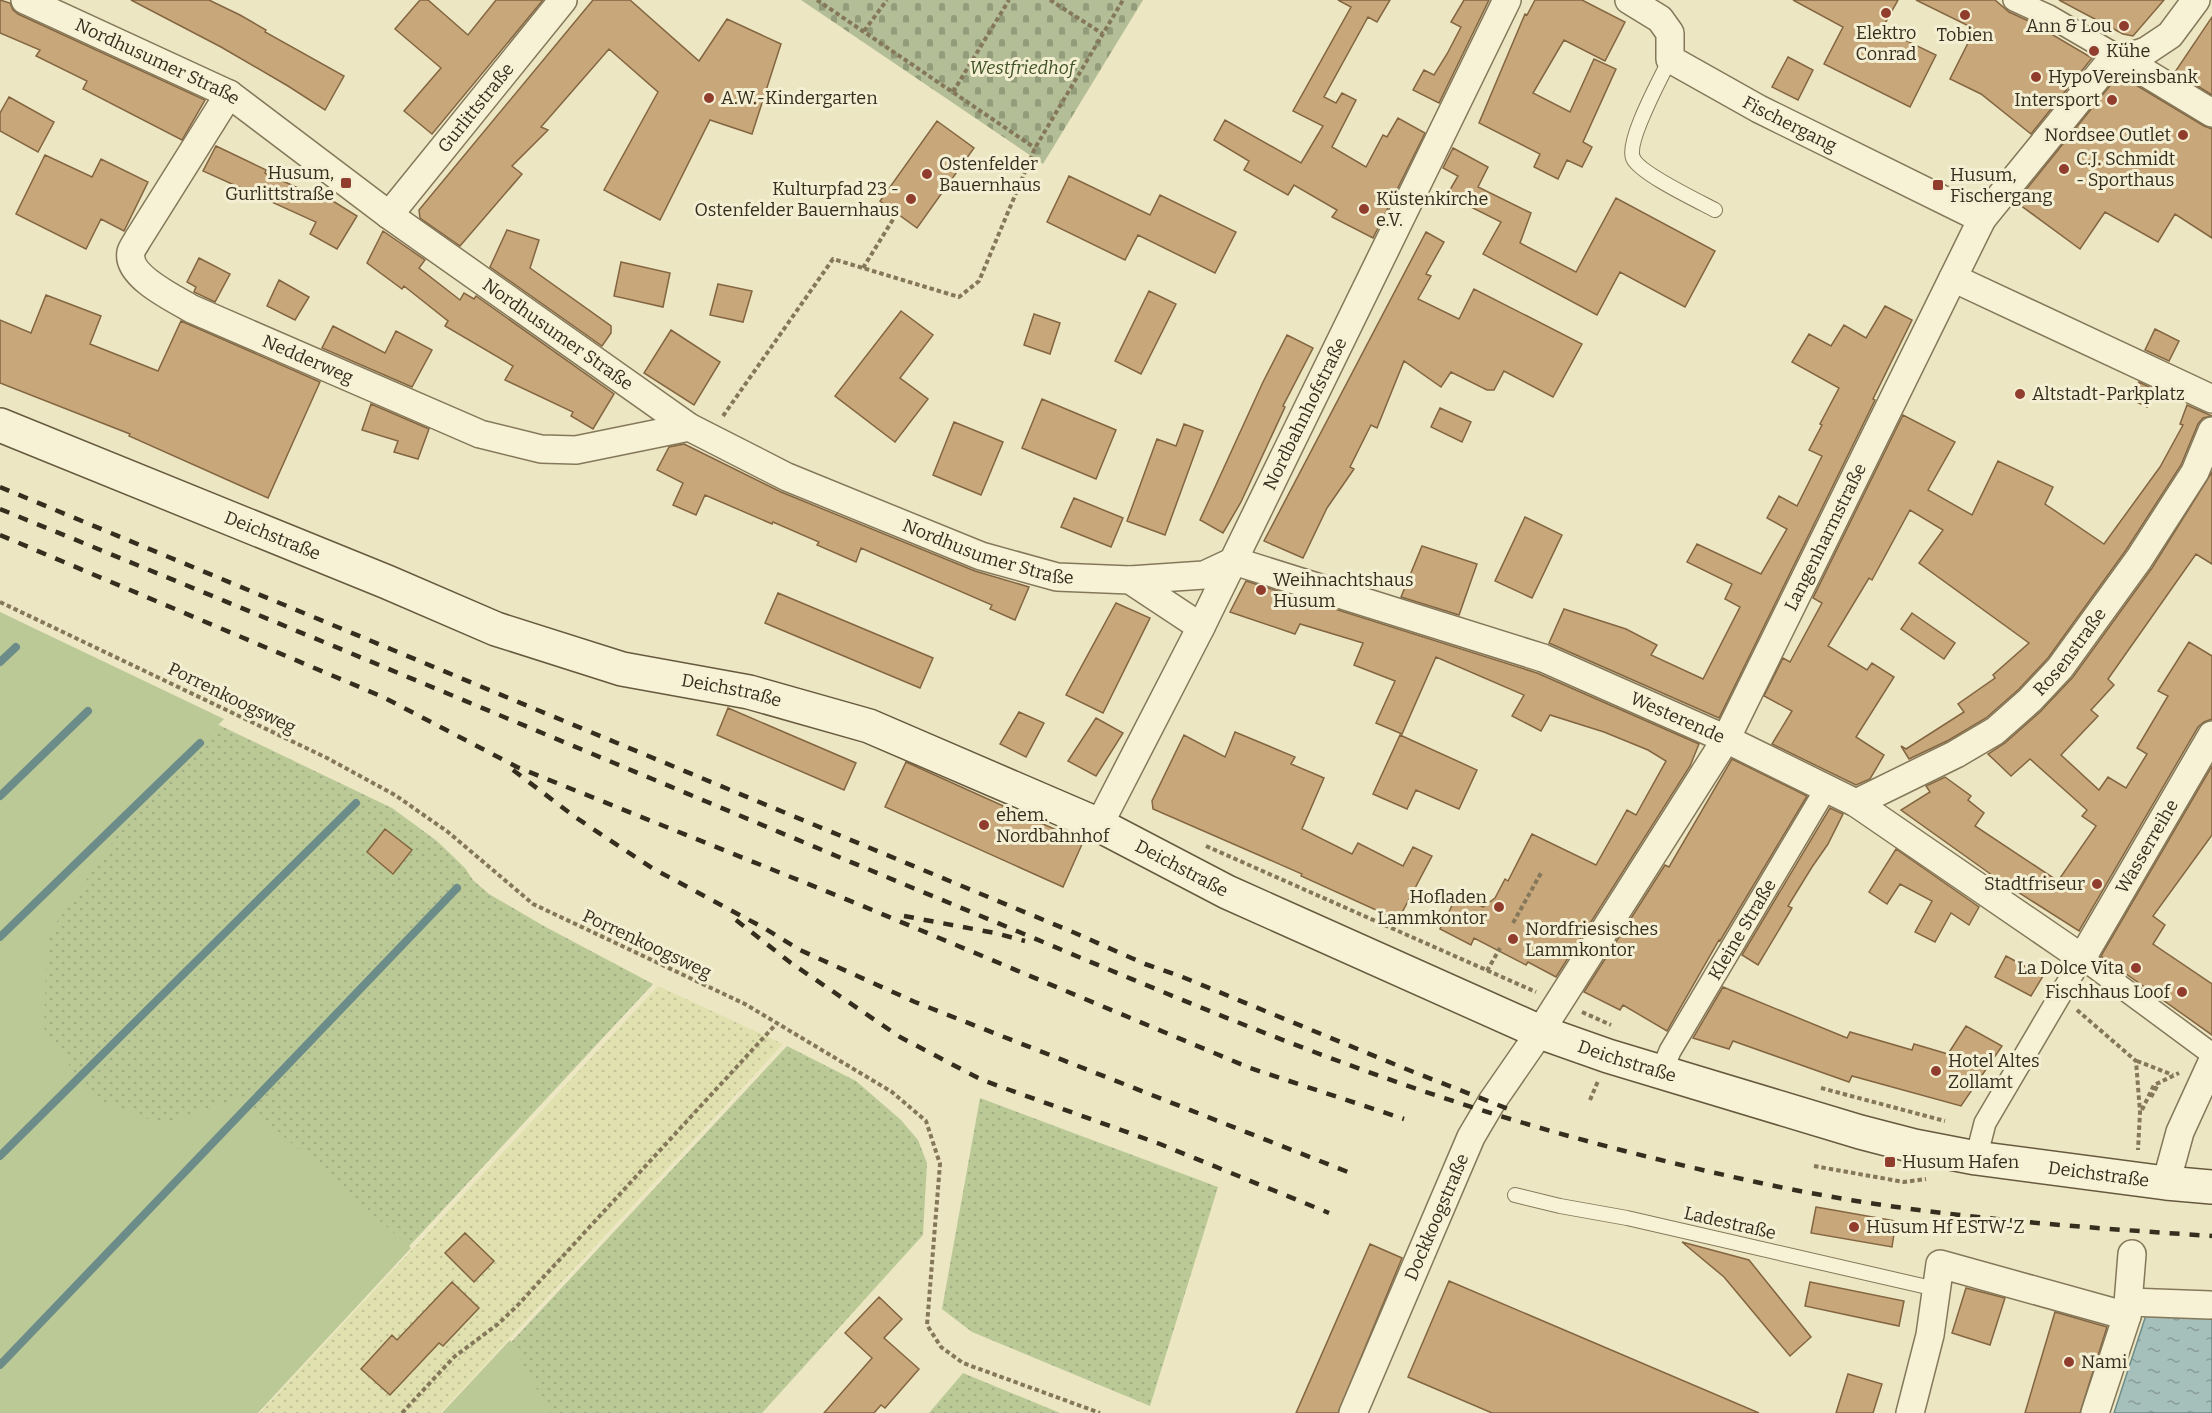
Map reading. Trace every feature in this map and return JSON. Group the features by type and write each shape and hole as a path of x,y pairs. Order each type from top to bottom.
{"main road":[{"name":"Deichstraße","path":"0,425 387,582 496,629 622,669 749,692 869,726 1099,825 1227,892 1540,1032 1661,1073 1914,1146 1976,1158 2212,1187"}],"street":[{"name":"Nordhusumer Straße","path":"25,0 229,94 389,215 699,432 788,477 981,556 1057,577 1130,580 1204,575 1234,561"},
{"name":"Gurlittstraße","path":"389,215 563,0"},
{"name":"Nordbahnhofstraße","path":"1099,825 1234,561 1507,0"},
{"path":"1629,0 1660,19 1670,33 1670,59"},
{"path":"2014,0 2058,21 2212,112"},
{"name":"Langenharmstraße","path":"1540,1032 1726,739 1982,219 2108,64 2146,51 2170,34 2196,0"},
{"name":"Fischergang","path":"1670,59 1759,109 1982,219"},
{"name":"Nedderweg","path":"229,94 131,253 132,264 150,284 192,309 480,434 541,449 576,450 699,432"},
{"path":"1953,278 2212,399"},
{"name":"Rosenstraße","path":"1856,803 1956,754 1995,731 2030,700 2060,668 2139,559 2195,472 2212,431"},
{"name":"Westerende","path":"1234,561 1543,658 1726,739 1856,803 2082,958"},
{"path":"1130,580 1201,627"},
{"name":"Wasserreihe","path":"2082,958 2212,735"},
{"name":"Kleine Straße","path":"1661,1073 1670,1051 1827,787"},
{"path":"1976,1158 1985,1123 2082,958 2212,1054"},
{"name":"Dockkoogstraße","path":"1353,1413 1471,1137 1491,1103 1540,1032"},
{"path":"2166,1183 2180,1132 2212,1062"},
{"path":"2095,1413 2128,1309 2132,1254"},
{"path":"1910,1413 1930,1335 1938,1276 2128,1309 2210,1305"}],"lane":[{"path":"1670,59 1643,113 1632,156 1637,165 1653,176 1715,210"},
{"name":"Ladestraße","path":"1515,1195 1560,1206 1938,1276"}],"path":[{"path":"817,0 1035,148"},
{"path":"864,32 886,0"},
{"path":"952,92 1009,0"},
{"path":"1050,0 1102,34"},
{"path":"699,432 833,259 959,297 979,281 1035,148 1123,0"},
{"path":"863,268 897,213"},
{"name":"Porrenkoogsweg","path":"0,602 327,758 396,795 448,832 533,904 745,1004 892,1092 926,1121 940,1164 927,1325 941,1347 963,1363 1100,1413"},
{"path":"1202,845 1559,1002"},
{"path":"1514,923 1541,873"},
{"path":"1487,971 1500,948"},
{"path":"402,1413 454,1357 498,1324 517,1306 777,1023"},
{"path":"2094,1025 2136,1061 2173,1076"},
{"path":"2136,1061 2140,1113 2138,1150"},
{"path":"2140,1113 2160,1082"},
{"path":"2140,1113 2154,1084"},
{"path":"1814,1166 1904,1182 1927,1179"}],"green space":[{"name":"Westfriedhof","path":"801,0 1143,0 1043,164"},
{"path":"0,612 224,719 125,824 47,936 44,1028 91,1097 161,1124 240,1098 411,1248 258,1413 0,1413"},
{"path":"0,620 392,808 437,841 489,894 653,984 254,1413 0,1413"},
{"path":"658,986 783,1044 440,1413 260,1413"},
{"path":"787,1046 856,1081 901,1120 918,1140 927,1163 923,1235 762,1413 445,1413"},
{"path":"980,1098 1218,1187 1150,1406 972,1332 942,1309"},
{"path":"510,1340 550,1413 442,1413"},
{"path":"963,1373 1060,1413 929,1413"}],"water":[{"path":"2146,1315 2212,1318 2212,1413 2114,1413"}],"building":[{"path":"0,0 10,3 18,14 205,100 182,140 83,89 87,81 36,56 40,50 0,33"},
{"path":"131,0 209,0 240,15 266,30 265,32 344,76 325,110 221,47"},
{"path":"420,0 428,0 468,35 496,0 543,0 432,134 404,111 441,68 395,29"},
{"path":"593,0 630,0 699,61 727,19 781,44 752,134 710,120 660,220 604,190 658,92 609,49 541,127 548,130 512,166 522,174 460,246 420,218 419,210"},
{"path":"1338,0 1390,0 1377,22 1368,17 1324,97 1336,103 1342,93 1356,100 1332,147 1366,167 1383,135 1387,137 1398,118 1425,133 1373,238 1332,217 1337,210 1294,185 1288,195 1244,170 1249,161 1214,140 1225,120 1301,163 1323,126 1293,111 1351,7"},
{"path":"1464,0 1489,0 1439,103 1413,90 1424,70 1434,75 1447,54 1461,27 1451,22"},
{"path":"1535,0 1582,0 1625,22 1605,61 1564,40 1533,93 1570,112 1594,59 1616,69 1583,142 1592,147 1582,167 1567,160 1558,179 1534,167 1540,154 1479,123 1525,14 1527,15"},
{"path":"1793,0 1898,0 1882,29 1936,55 1910,107 1824,64 1843,27"},
{"name":"HypoVereinsbank","path":"1916,0 1995,0 2009,12 2031,22 2092,58 2031,134 1981,94 1950,79 1975,29"},
{"path":"2059,0 2164,0 2133,36 2123,34"},
{"path":"2212,17 2212,95 2175,72"},
{"path":"1788,57 1813,70 1798,100 1772,87"},
{"path":"2121,76 2212,129 2212,238 2175,214 2158,242 2105,212 2080,249 2016,202 2117,77"},
{"path":"9,97 54,122 38,152 0,131 0,113"},
{"name":"Ostenfelder Bauernhaus","path":"937,121 974,148 917,228 880,201"},
{"path":"216,146 266,170 265,173 327,201 328,198 357,216 337,249 310,234 316,222 203,171"},
{"path":"1453,148 1488,167 1478,187 1531,213 1520,243 1576,272 1616,198 1715,251 1685,307 1620,272 1597,315 1483,254 1501,222 1447,195 1458,176 1443,168"},
{"path":"45,155 92,177 101,159 148,182 124,231 101,219 86,249 16,214"},
{"path":"1069,176 1150,215 1160,195 1236,232 1215,273 1138,235 1125,260 1047,222"},
{"path":"507,230 539,240 530,268 611,326 611,333 602,346 490,267"},
{"path":"383,231 425,260 419,268 460,300 464,293 474,299 476,296 614,394 593,429 571,416 573,412 505,380 513,366 445,326 448,321 404,286 402,289 367,263"},
{"path":"1426,232 1444,242 1426,274 1431,276 1418,299 1459,319 1474,289 1582,344 1553,397 1504,371 1494,390 1487,390 1451,372 1441,387 1404,361 1377,428 1371,425 1350,467 1354,469 1327,508 1303,558 1264,541"},
{"path":"199,258 230,274 215,302 194,292 196,287 187,282"},
{"path":"621,262 670,273 663,307 614,296"},
{"path":"279,280 309,297 295,320 267,306"},
{"path":"718,284 752,291 743,322 710,315"},
{"path":"1149,291 1176,304 1141,374 1115,361"},
{"path":"46,295 101,316 90,344 158,371 181,321 320,382 268,498 129,436 130,434 0,383 0,320 31,333"},
{"path":"1885,306 1912,320 1719,718 1549,643 1564,609 1626,629 1657,645 1651,655 1703,679 1740,607 1725,599 1732,584 1687,562 1697,544 1761,574 1787,529 1767,518 1779,496 1797,506 1822,456 1809,450 1839,388 1792,362 1809,334 1831,346 1844,325 1866,338"},
{"path":"901,311 933,335 900,378 928,399 895,442 835,396"},
{"path":"1034,314 1060,323 1050,354 1024,345"},
{"path":"333,326 385,353 396,331 432,350 412,387 322,348"},
{"path":"2155,329 2179,341 2169,361 2145,350"},
{"path":"671,330 720,362 694,405 644,373"},
{"path":"1287,335 1313,348 1283,406 1285,407 1241,502 1223,533 1200,520"},
{"path":"2139,382 2155,390 2147,407 2130,399"},
{"path":"1042,399 1116,430 1096,479 1022,448"},
{"path":"371,404 429,429 418,459 394,452 398,441 362,430"},
{"path":"2187,405 2212,416 2203,418 2198,424 2181,465 2126,550 2048,658 2019,689 1986,718 1949,740 1909,759 1901,746 1906,749 1964,712 1958,704 1995,678 1993,675 2029,643 1919,563 1943,530 1910,510 1872,580 1869,578 1828,646 1867,670 1872,663 1894,677 1856,737 1884,755 1870,779 1856,785 1772,744 1792,711 1764,696 1783,658 1790,662 1822,603 1813,598 1903,415 1955,442 1928,490 1972,515 1998,461 2053,487 2045,504 2104,544 2160,467 2183,425 2180,424"},
{"path":"1440,408 1471,422 1462,442 1431,427"},
{"path":"954,422 1003,442 981,495 933,475"},
{"path":"1184,424 1203,431 1165,535 1127,521 1157,439 1176,446"},
{"path":"684,444 781,492 975,571 1029,587 1015,620 990,609 992,605 861,548 856,562 817,545 819,542 705,495 696,515 673,505 683,483 657,470 669,447"},
{"path":"2212,472 2212,564 2196,554 2108,679 2114,685 2091,710 2098,716 2061,755 2099,790 2108,777 2126,788 2147,754 2137,748 2168,696 2158,691 2189,642 2212,656 2212,719 2198,727 2079,931 1996,878 1901,810 1930,792 1926,786 1945,777 1971,796 1968,800 1984,813 1975,826 2058,881 2096,826 2082,816 2087,810 2030,759 2011,776 1988,754 2005,743 2040,712 2073,677 2152,568"},
{"path":"1074,498 1123,518 1111,547 1061,527"},
{"path":"1525,517 1562,535 1532,598 1495,581"},
{"path":"1422,546 1477,564 1459,615 1401,597"},
{"path":"1246,581 1537,673 1699,744 1690,766 1556,977 1528,962 1526,965 1474,938 1471,945 1440,929 1458,894 1483,907 1495,898 1505,879 1508,881 1532,834 1596,865 1627,810 1636,815 1666,761 1648,750 1604,732 1550,715 1541,731 1512,716 1524,695 1436,657 1402,734 1376,723 1395,681 1354,665 1363,643 1300,624 1295,634 1230,612"},
{"path":"778,593 933,658 920,688 765,623"},
{"path":"1116,603 1150,618 1103,713 1066,695"},
{"path":"1912,613 1955,643 1944,659 1901,629"},
{"path":"728,708 856,763 844,790 717,735"},
{"path":"1019,712 1044,723 1026,757 1000,744"},
{"path":"1096,718 1123,733 1096,776 1068,761"},
{"path":"1235,732 1295,757 1291,764 1324,778 1302,829 1352,854 1358,843 1403,866 1413,847 1432,856 1398,920 1301,876 1302,874 1153,809 1152,801 1184,735 1225,757"},
{"path":"1400,735 1477,770 1459,809 1416,790 1407,809 1373,794"},
{"path":"1732,759 1807,796 1719,940 1667,1031 1623,1005 1620,1010 1584,992 1665,865 1669,867"},
{"name":"ehem. Nordbahnhof","path":"906,762 1083,842 1063,887 885,807"},
{"path":"2212,766 2212,835 2153,916 2165,925 2153,944 2212,984 2212,1035 2101,956"},
{"path":"1830,808 1843,814 1828,844 1788,906 1792,908 1758,965 1742,955"},
{"path":"385,829 412,850 393,874 367,852"},
{"path":"1896,849 1979,907 1969,925 1951,913 1935,942 1915,932 1932,901 1900,884 1887,904 1869,892"},
{"path":"2006,956 2043,976 2031,996 1995,977"},
{"path":"1723,987 1847,1038 1850,1032 1912,1050 1914,1044 1948,1054 1966,1026 2002,1046 1961,1106 1852,1076 1849,1082 1733,1041 1729,1049 1693,1038"},
{"name":"Husum Hf ESTW-Z","path":"1816,1207 1896,1221 1892,1247 1811,1233"},
{"path":"465,1233 494,1261 474,1282 445,1253"},
{"path":"1682,1242 1749,1260 1811,1337 1790,1356 1724,1277"},
{"path":"1370,1244 1402,1258 1338,1413 1296,1413"},
{"path":"1449,1281 1759,1413 1492,1413 1408,1377"},
{"path":"452,1282 479,1308 443,1346 439,1343 390,1395 361,1369 392,1335 397,1340"},
{"path":"1810,1282 1904,1301 1899,1326 1805,1306"},
{"path":"1966,1288 2005,1298 1990,1345 1952,1333"},
{"path":"879,1297 902,1319 884,1338 919,1369 885,1408 881,1405 874,1413 824,1413 872,1358 845,1333"},
{"name":"Nami","path":"2055,1312 2107,1327 2080,1413 2025,1413"},
{"path":"1848,1374 1882,1384 1873,1413 1836,1413"}],"waterway":[{"path":"0,662 16,647"},
{"path":"0,796 88,711"},
{"path":"0,937 200,743"},
{"path":"0,1156 356,803"},
{"path":"0,1365 457,888"}],"railway":[{"path":"0,487 1145,964 1180,976 1511,1110"},
{"path":"0,509 1240,1023 1305,1049 1438,1096 1556,1133 1636,1154 1812,1193 1983,1218 2212,1236"},
{"path":"0,535 383,697 517,767 858,904 1250,1068 1404,1119"},
{"path":"513,770 575,817 652,868 800,950 915,1002 1353,1174"},
{"path":"904,916 1025,941"},
{"path":"736,920 791,963 900,1037 982,1080 1160,1144 1329,1213"}],"place":[{"name":"Elektro Conrad","path":"1886,13"},
{"name":"Tobien","path":"1965,15"},
{"name":"Ann & Lou","path":"2124,26"},
{"name":"Kühe","path":"2094,51"},
{"name":"HypoVereinsbank","path":"2036,77"},
{"name":"A.W.-Kindergarten","path":"709,98"},
{"name":"Intersport","path":"2112,100"},
{"name":"Nordsee Outlet","path":"2183,135"},
{"name":"C.J. Schmidt - Sporthaus","path":"2064,169"},
{"name":"Ostenfelder Bauernhaus","path":"927,174"},
{"name":"Husum, Gurlittstraße","path":"346,183"},
{"name":"Husum, Fischergang","path":"1938,185"},
{"name":"Kulturpfad 23 - Ostenfelder Bauernhaus","path":"911,199"},
{"name":"Küstenkirche e.V.","path":"1364,209"},
{"name":"Altstadt-Parkplatz","path":"2020,394"},
{"name":"Weihnachtshaus Husum","path":"1261,590"},
{"name":"ehem. Nordbahnhof","path":"984,825"},
{"name":"Stadtfriseur","path":"2097,884"},
{"name":"Hofladen Lammkontor","path":"1499,907"},
{"name":"Nordfriesisches Lammkontor","path":"1513,939"},
{"name":"La Dolce Vita","path":"2136,968"},
{"name":"Fischhaus Loof","path":"2182,992"},
{"name":"Hotel Altes Zollamt","path":"1936,1071"},
{"name":"Husum Hafen","path":"1890,1162"},
{"name":"Husum Hf ESTW-Z","path":"1854,1227"},
{"name":"Nami","path":"2069,1362"}]}
